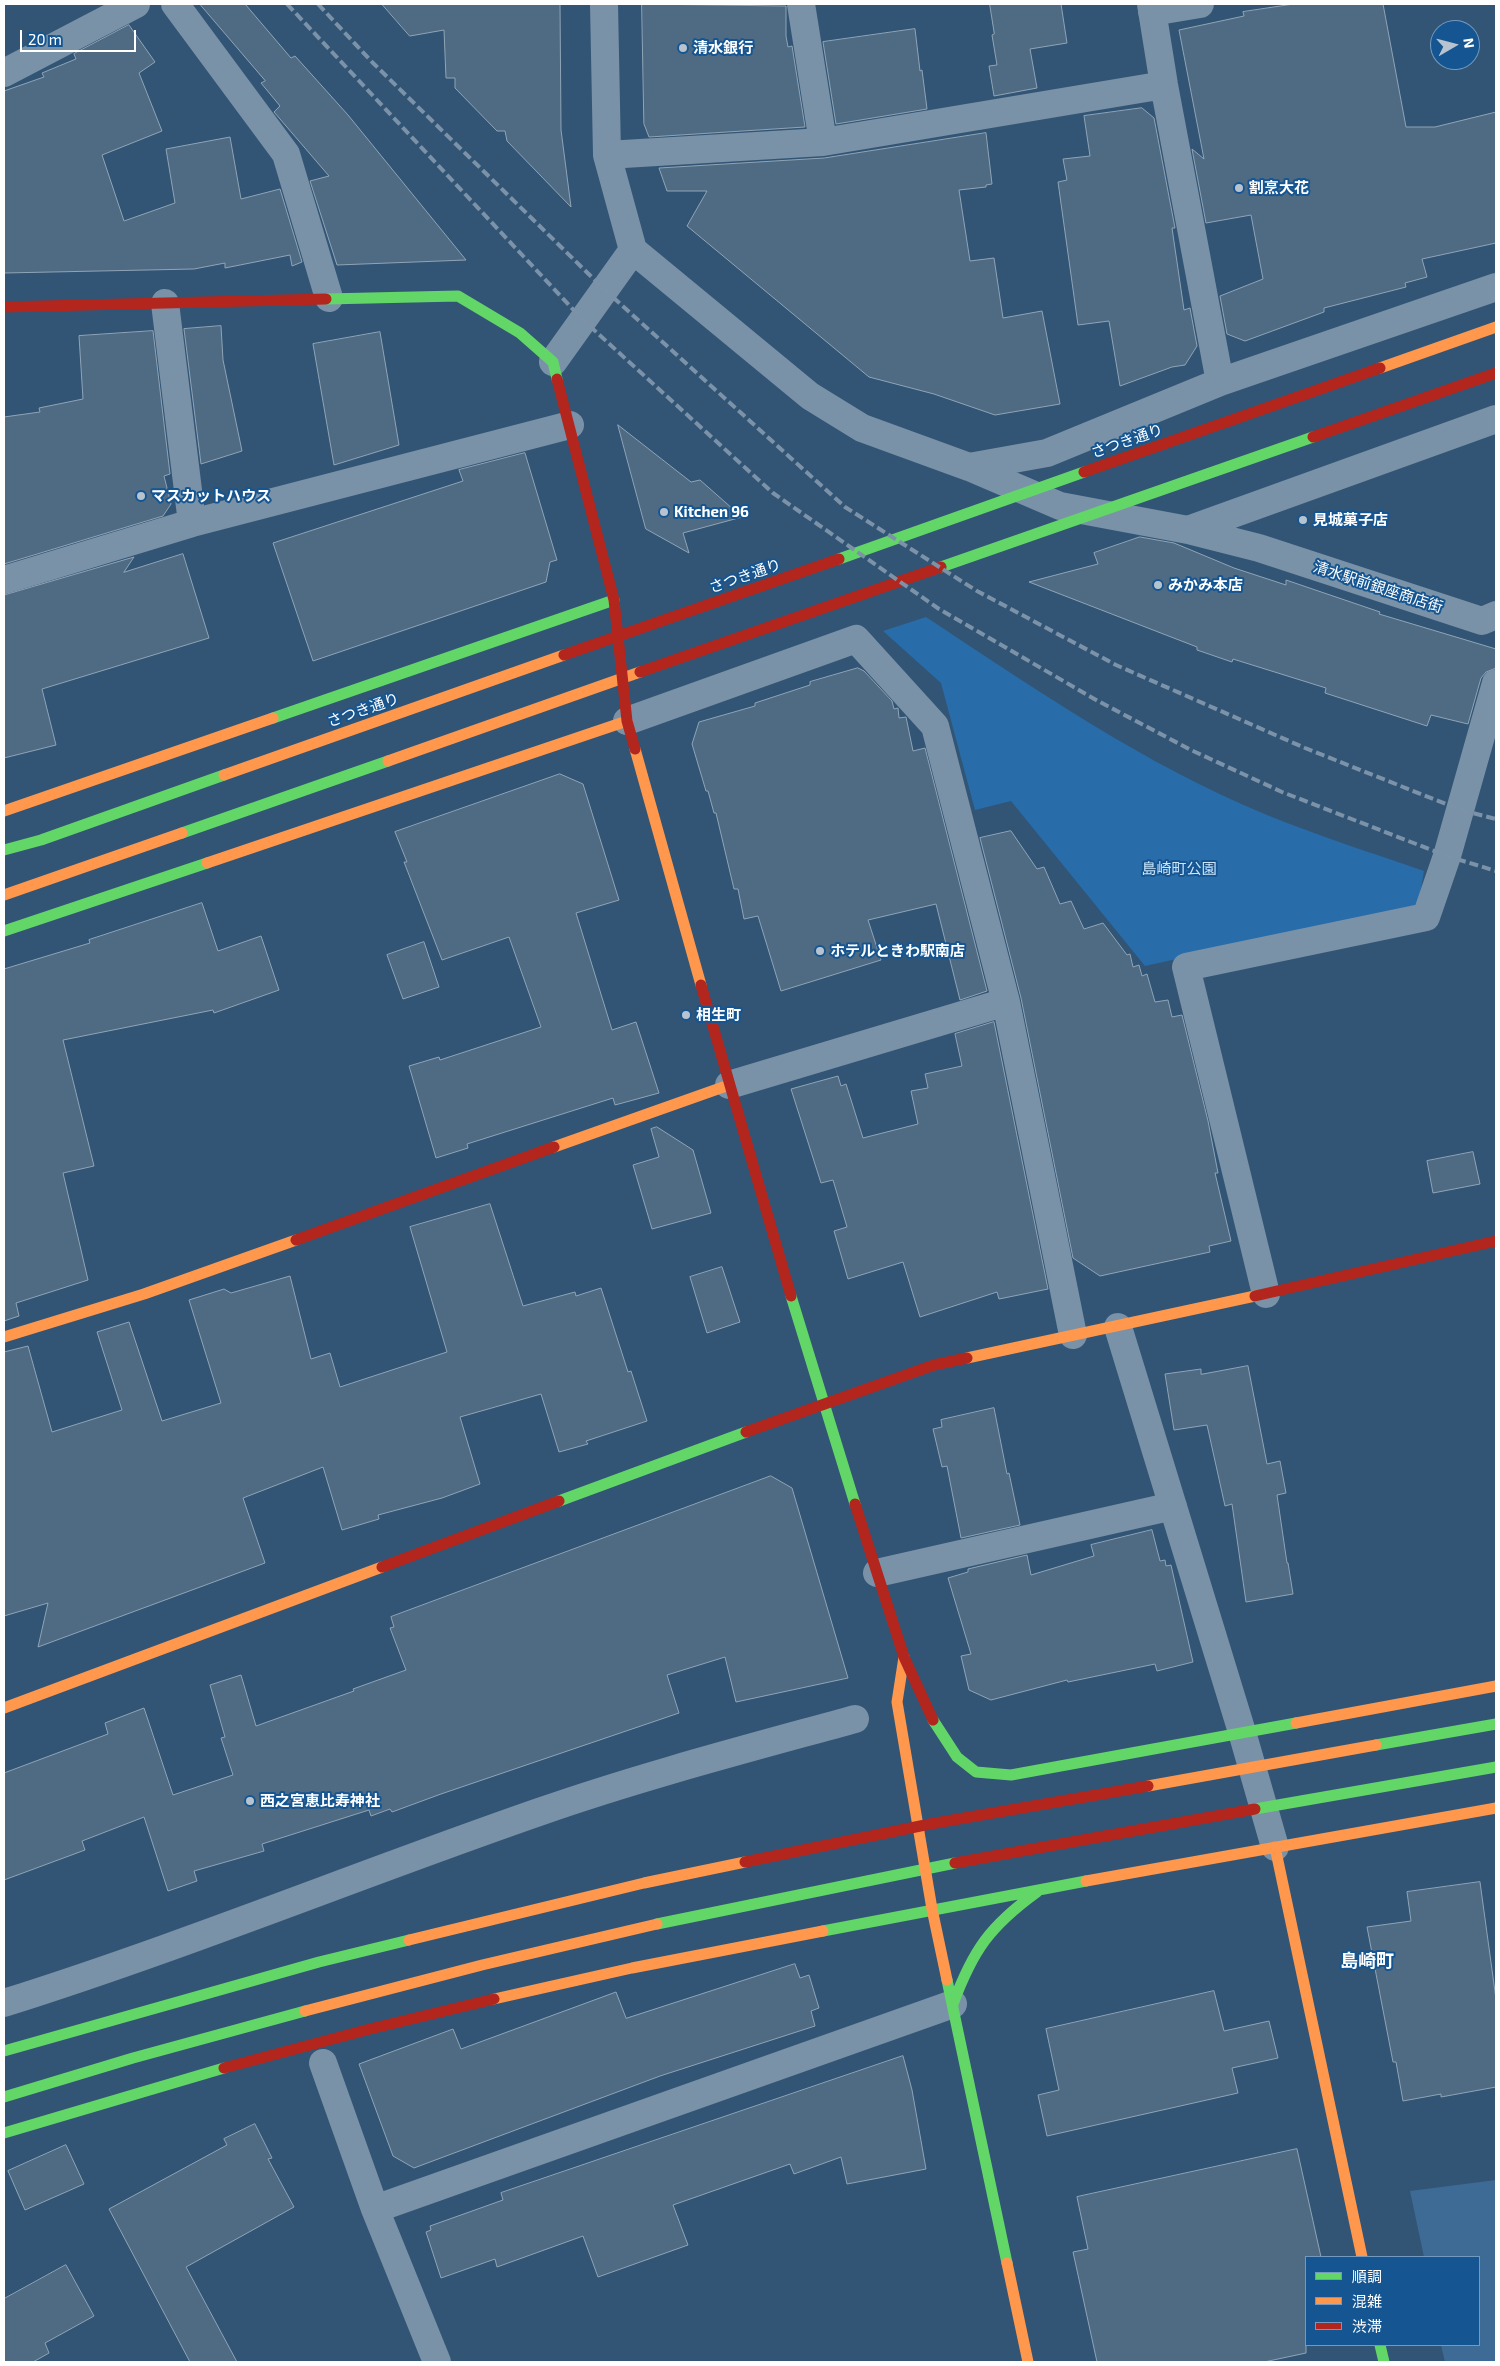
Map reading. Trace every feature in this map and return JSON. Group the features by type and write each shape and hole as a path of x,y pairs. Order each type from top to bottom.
{"main road":[{"path":"4,307 458,296 520,333 553,362 614,600 627,721 729,1085 823,1403 904,1657 939,1729 957,1757 976,1772 1011,1775 1496,1686"},
{"name":"さつき通り","path":"4,850 41,840 1496,327"},
{"path":"4,895 1496,374"},
{"path":"4,811 614,600"},
{"path":"4,931 627,721"},
{"path":"4,1336 144,1294 729,1085"},
{"path":"4,1708 823,1403 934,1365 1118,1327 1496,1241"},
{"path":"904,1657 897,1702 932,1908 1028,2362"},
{"path":"4,2051 319,1962 644,1883 930,1824 1496,1724"},
{"path":"4,2097 88,2070 201,2039 542,1951 851,1883 1225,1813 1496,1767"},
{"path":"4,2133 262,2057 490,1999 603,1974 932,1908 1496,1808"},
{"path":"1275,1847 1362,2256"},
{"path":"953,2004 965,1971 983,1942 1000,1920 1042,1889"},
{"path":"1380,2346 1384,2362"}],"street":[{"path":"4,73 136,4"},
{"path":"175,4 286,154 329,298"},
{"path":"553,362 633,250 607,155 604,4"},
{"path":"801,4 823,142"},
{"path":"1200,4 1152,8 1164,84 1220,382"},
{"path":"607,155 823,142 1164,84"},
{"name":"清水駅前銀座商店街","path":"633,250 810,396 862,428 969,467 1060,506 1188,530 1258,548 1491,622"},
{"path":"969,467 1047,453 1220,382 1496,287"},
{"path":"165,303 192,523"},
{"path":"1188,530 1496,419"},
{"path":"4,580 192,523 570,425"},
{"path":"627,721 856,639 935,726 1006,1002 1073,1335"},
{"path":"1266,1294 1186,967 1426,917 1447,856 1496,683"},
{"path":"729,1085 1006,1002"},
{"path":"1118,1327 1242,1732 1275,1847"},
{"path":"877,1573 1173,1506"},
{"path":"4,2003 104,1971 541,1811 855,1719"},
{"path":"375,2209 953,2004"},
{"path":"323,2063 375,2209 437,2362"}],"green space":[{"name":"島崎町公園","path":"926,617 1092,724 1178,773 1267,815 1424,871 1418,906 1145,966 1011,801 975,810 941,683 883,631"}],"shaded area":[{"path":"1496,2180 1496,2362 1445,2362 1441,2346 1480,2346 1480,2256 1424,2256 1410,2191"}],"building":[{"path":"200,4 245,4 291,58 295,56 348,115 466,260 337,265 310,181 329,176 274,112 280,106 261,83 265,81"},
{"path":"382,4 560,4 561,130 571,207 507,141 505,131 497,131 455,88 455,78 446,78 444,30 410,36"},
{"path":"642,4 786,6 786,36 788,47 792,46 805,127 649,137 644,124"},
{"path":"990,4 1061,4 1067,43 1030,49 1037,88 994,96 989,66 997,65 992,35 994,34"},
{"path":"1294,4 1383,4 1406,127 1435,127 1496,112 1496,243 1422,259 1427,277 1405,283 1406,287 1324,308 1324,312 1245,341 1227,334 1220,296 1263,279 1251,215 1206,223 1192,149 1204,159 1179,30 1244,16 1243,12"},
{"path":"129,25 155,62 139,73 162,131 102,155 124,221 175,203 166,149 230,137 241,199 280,189 302,262 292,266 290,255 225,268 225,263 194,269 4,273 4,91 44,77 42,73 76,59 74,54"},
{"path":"915,29 927,109 836,124 823,42"},
{"path":"1142,108 1154,118 1175,228 1172,228 1184,310 1190,308 1197,346 1185,365 1172,367 1120,386 1109,321 1078,325 1058,182 1067,180 1063,159 1090,156 1084,116"},
{"path":"986,133 992,184 986,185 986,187 959,190 970,261 994,258 1003,318 1042,311 1060,404 995,415 934,394 869,377 687,226 707,191 667,191 659,168 824,158"},
{"path":"221,326 223,360 242,451 201,464 184,329"},
{"path":"153,331 170,474 164,476 171,504 163,516 4,564 4,417 40,412 39,408 83,399 79,336"},
{"path":"380,332 399,445 334,465 313,344"},
{"path":"618,425 691,482 700,480 742,517 683,533 689,553 646,529"},
{"path":"525,453 557,560 550,562 546,582 313,661 273,543 463,481 459,470"},
{"path":"1140,537 1174,543 1234,568 1286,585 1286,580 1380,612 1379,614 1496,649 1496,668 1486,672 1481,678 1468,724 1431,715 1427,726 1325,693 1326,688 1233,659 1232,662 1197,650 1197,647 1029,582 1098,564 1094,553"},
{"path":"183,554 209,638 42,689 56,745 4,758 4,595 134,557 124,572"},
{"path":"858,668 864,671 892,701 894,709 898,708 899,718 906,717 913,751 925,748 987,991 960,1000 936,904 868,920 881,960 781,991 758,916 744,919 738,889 734,889 716,813 714,813 708,791 706,791 692,744 699,722 755,706 755,703 810,685 810,682"},
{"path":"560,774 583,784 619,900 576,913 612,1030 636,1022 659,1093 615,1105 613,1098 467,1144 468,1148 436,1158 409,1066 439,1057 440,1060 541,1027 509,937 442,960 404,862 407,862 395,832"},
{"path":"1011,831 1037,869 1044,867 1060,904 1071,901 1084,929 1103,923 1127,955 1130,954 1133,967 1139,965 1142,976 1147,974 1155,1002 1168,1000 1172,1017 1182,1015 1208,1121 1218,1173 1215,1173 1231,1241 1209,1246 1210,1252 1100,1276 1073,1258 1021,998 980,838"},
{"path":"202,903 218,951 261,936 279,990 214,1013 213,1010 63,1040 94,1166 63,1173 88,1280 16,1303 19,1316 4,1321 4,969 90,943 89,940"},
{"path":"424,942 439,987 403,999 387,955"},
{"path":"994,1022 1048,1289 999,1299 997,1292 920,1317 903,1262 848,1279 834,1231 847,1227 833,1180 821,1183 791,1089 838,1076 841,1086 846,1084 863,1138 918,1124 911,1091 928,1088 925,1074 962,1066 955,1034"},
{"path":"657,1127 693,1150 711,1213 652,1229 633,1165 659,1157 651,1129"},
{"path":"1473,1152 1480,1184 1433,1193 1427,1161"},
{"path":"490,1204 523,1306 575,1292 576,1296 601,1288 628,1372 631,1371 647,1421 586,1441 588,1444 559,1452 541,1394 460,1417 480,1484 442,1498 378,1515 379,1519 342,1530 323,1467 243,1498 265,1563 38,1647 48,1603 4,1616 4,1352 28,1346 52,1432 122,1410 97,1332 129,1322 162,1421 221,1403 189,1300 224,1289 231,1293 290,1276 311,1359 330,1353 340,1387 447,1352 410,1227"},
{"path":"722,1267 740,1322 707,1333 690,1277"},
{"path":"1248,1366 1267,1464 1280,1461 1286,1493 1277,1495 1293,1594 1246,1602 1232,1504 1225,1506 1207,1425 1174,1430 1165,1374 1201,1369 1201,1374"},
{"path":"994,1408 1007,1474 1009,1473 1020,1525 961,1538 947,1466 942,1467 933,1429 942,1427 941,1420"},
{"path":"771,1476 792,1488 848,1678 736,1702 725,1657 667,1675 679,1713 392,1812 390,1809 371,1816 369,1810 262,1844 264,1851 194,1871 197,1881 168,1891 144,1817 82,1841 85,1850 4,1880 4,1773 108,1734 105,1723 144,1708 173,1795 233,1775 221,1738 225,1737 210,1685 241,1675 256,1726 354,1691 353,1689 406,1670 390,1628 394,1627 391,1617"},
{"path":"1152,1530 1160,1561 1165,1560 1166,1566 1171,1565 1193,1662 1157,1671 1155,1664 1068,1682 1067,1680 991,1700 969,1690 961,1656 971,1654 948,1578 968,1572 968,1569 1027,1555 1031,1575 1094,1556 1091,1545"},
{"path":"1480,1882 1496,1999 1496,2087 1441,2097 1441,2094 1403,2101 1396,2062 1393,2062 1367,1927 1411,1921 1407,1892"},
{"path":"795,1964 800,1978 809,1975 819,2008 811,2011 815,2026 660,2076 414,2168 393,2156 359,2064 453,2029 461,2049 616,1992 626,2018"},
{"path":"1214,1991 1224,2031 1269,2021 1278,2058 1232,2068 1238,2093 1047,2136 1038,2095 1059,2090 1046,2029"},
{"path":"903,2056 912,2090 926,2169 847,2184 841,2157 794,2174 790,2164 673,2205 688,2245 598,2277 583,2236 497,2267 495,2259 441,2278 426,2232 431,2230 430,2226 503,2200 501,2193"},
{"path":"255,2124 272,2158 268,2159 294,2207 186,2267 237,2362 190,2362 109,2209 227,2145 224,2139"},
{"path":"66,2145 84,2184 25,2210 8,2171"},
{"path":"1297,2149 1321,2256 1305,2256 1306,2353 1264,2362 1097,2362 1073,2252 1088,2249 1077,2197"},
{"path":"66,2265 94,2316 45,2343 49,2353 33,2362 4,2362 4,2299"}],"railway":[{"path":"287,4 583,320 773,493 939,609 1098,701 1191,750 1282,792 1447,856 1496,871"},
{"path":"318,4 373,63 605,290 845,507 977,591 1116,665 1305,748 1461,810 1496,819"}],"traffic: fast":[{"path":"326,299 458,296 520,333 553,362 557,379"},
{"path":"941,567 1313,437"},
{"path":"839,559 1084,472"},
{"path":"273,718 614,600"},
{"path":"182,833 388,761"},
{"path":"4,850 41,840 224,775"},
{"path":"4,931 207,863"},
{"path":"791,1296 855,1504"},
{"path":"559,1501 746,1432"},
{"path":"933,1720 957,1757 976,1772 1011,1775 1296,1723"},
{"path":"1376,1745 1496,1724"},
{"path":"1255,1809 1496,1767"},
{"path":"657,1924 955,1863"},
{"path":"823,1931 1086,1881"},
{"path":"953,2004 968,1968 985,1940 1007,1916 1037,1892"},
{"path":"4,2051 319,1962 409,1940"},
{"path":"947,1980 1007,2263"},
{"path":"4,2097 133,2058 305,2011"},
{"path":"4,2133 224,2068"},
{"path":"1380,2346 1384,2362"}],"traffic: slow":[{"path":"1380,368 1496,327"},
{"path":"224,775 564,655"},
{"path":"388,761 640,672"},
{"path":"4,811 273,718"},
{"path":"207,863 627,721"},
{"path":"635,749 701,985"},
{"path":"4,895 182,833"},
{"path":"554,1147 729,1085"},
{"path":"4,1337 144,1294 296,1240"},
{"path":"967,1358 1255,1296"},
{"path":"4,1708 382,1567"},
{"path":"904,1657 897,1702 932,1909 947,1980"},
{"path":"1296,1723 1496,1686"},
{"path":"1148,1786 1376,1745"},
{"path":"1086,1881 1496,1808"},
{"path":"1275,1847 1362,2256"},
{"path":"409,1940 644,1883 745,1862"},
{"path":"305,2011 482,1965 657,1924"},
{"path":"494,1999 632,1968 823,1931"},
{"path":"1007,2263 1028,2362"}],"traffic: jam":[{"path":"4,307 326,299"},
{"path":"1084,472 1380,368"},
{"path":"1313,437 1496,373"},
{"path":"557,379 614,600 627,721 635,749"},
{"path":"564,655 839,559"},
{"path":"640,672 941,567"},
{"path":"701,985 791,1296"},
{"path":"296,1240 554,1147"},
{"path":"1255,1296 1496,1241"},
{"path":"746,1432 934,1365 967,1358"},
{"path":"382,1567 559,1501"},
{"path":"855,1504 904,1657 933,1720"},
{"path":"745,1862 930,1824 1148,1786"},
{"path":"955,1863 1255,1809"},
{"path":"224,2068 370,2029 494,1999"}],"place":[{"name":"清水銀行","path":"683,48"},
{"name":"割烹大花","path":"1239,188"},
{"name":"マスカットハウス","path":"141,496"},
{"name":"Kitchen 96","path":"664,512"},
{"name":"見城菓子店","path":"1303,520"},
{"name":"みかみ本店","path":"1158,585"},
{"name":"ホテルときわ駅南店","path":"820,951"},
{"name":"相生町","path":"686,1015"},
{"name":"西之宮恵比寿神社","path":"250,1801"}],"district":[{"name":"島崎町","path":"1367,1961"}]}
